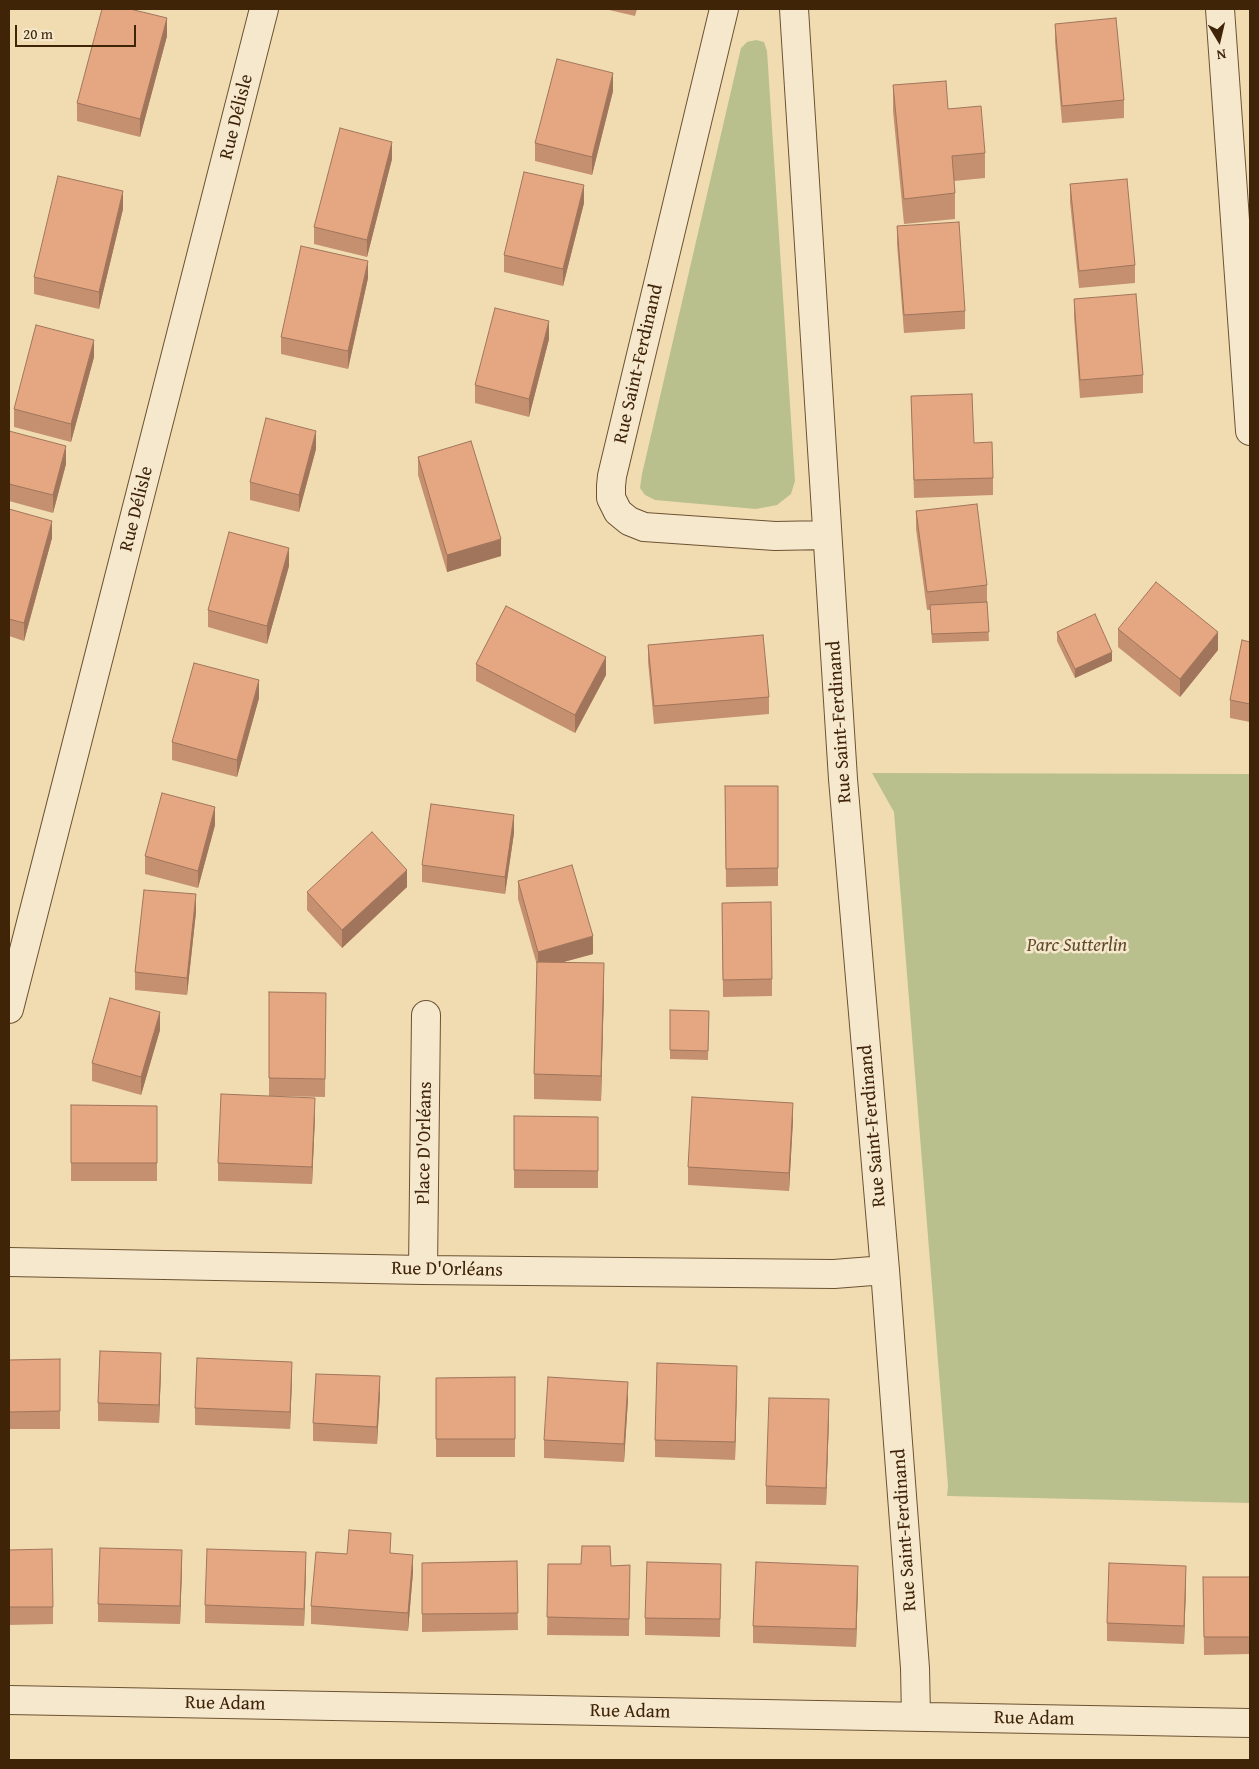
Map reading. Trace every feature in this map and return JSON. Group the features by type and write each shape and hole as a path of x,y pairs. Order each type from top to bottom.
{"street":[{"name":"Rue Délisle","path":"9,1009 264,9"},
{"name":"Rue Saint-Ferdinand","path":"724,9 612,476 612,498 618,512 629,521 644,527 775,536 802,537 826,535"},
{"name":"Rue Saint-Ferdinand","path":"794,9 843,779 885,1270 915,1668 916,1717"},
{"path":"1220,9 1250,431"},
{"name":"Place D'Orléans","path":"423,1270 426,1015"},
{"name":"Rue D'Orléans","path":"9,1262 423,1270 834,1274 885,1270"},
{"name":"Rue Adam","path":"9,1700 1250,1723"}],"green space":[{"path":"756,40 764,42 767,51 795,481 791,494 777,505 756,509 655,500 645,495 640,488 642,474 741,48 747,42"},
{"name":"Parc Sutterlin","path":"872,773 1250,774 1250,1503 947,1496 948,1486 894,812"}],"building":[{"path":"102,9 130,9 167,18 140,119 77,103"},
{"path":"1116,18 1124,100 1062,106 1055,24"},
{"path":"557,59 613,73 592,157 535,143"},
{"path":"946,81 948,109 981,106 985,153 952,156 955,193 904,199 893,85"},
{"path":"340,128 392,142 367,240 314,227"},
{"path":"524,172 584,185 563,269 504,255"},
{"path":"58,176 123,191 99,292 34,277"},
{"path":"1127,179 1135,265 1079,271 1070,184"},
{"path":"959,222 965,311 904,315 897,226"},
{"path":"301,246 368,261 348,351 281,337"},
{"path":"1136,294 1143,375 1080,380 1074,299"},
{"path":"495,308 549,321 529,399 475,385"},
{"path":"36,325 94,340 71,424 14,409"},
{"path":"972,394 974,443 992,442 993,478 914,480 911,396"},
{"path":"266,418 316,431 299,495 250,482"},
{"path":"9,431 66,446 53,495 9,484"},
{"path":"471,441 501,539 447,555 418,457"},
{"path":"977,504 987,585 927,592 916,511"},
{"path":"9,509 52,521 24,623 9,619"},
{"path":"229,532 289,548 267,626 208,610"},
{"path":"1156,582 1218,632 1180,679 1118,629"},
{"path":"987,602 989,632 932,634 930,605"},
{"path":"506,606 606,657 575,715 476,664"},
{"path":"1095,614 1112,652 1075,669 1057,632"},
{"path":"763,635 769,697 654,706 648,645"},
{"path":"1242,640 1250,642 1250,704 1230,700"},
{"path":"194,663 259,680 237,760 172,742"},
{"path":"725,786 778,786 778,868 726,869"},
{"path":"162,793 215,807 198,871 145,856"},
{"path":"431,804 514,815 505,877 422,865"},
{"path":"372,832 407,870 342,930 307,892"},
{"path":"572,865 593,936 538,952 518,881"},
{"path":"144,890 196,894 187,978 135,972"},
{"path":"771,902 772,979 723,980 722,903"},
{"path":"537,962 604,963 601,1076 534,1074"},
{"path":"269,992 326,993 325,1079 269,1078"},
{"path":"110,998 160,1012 141,1077 92,1063"},
{"path":"670,1010 709,1011 708,1051 670,1050"},
{"path":"221,1094 315,1098 312,1167 218,1163"},
{"path":"692,1097 793,1103 789,1173 688,1167"},
{"path":"71,1105 157,1106 157,1163 71,1163"},
{"path":"514,1116 598,1117 598,1171 514,1170"},
{"path":"100,1351 161,1353 159,1405 98,1403"},
{"path":"197,1358 292,1362 290,1412 195,1408"},
{"path":"60,1359 60,1411 9,1412 9,1360"},
{"path":"657,1363 737,1366 735,1442 655,1440"},
{"path":"316,1374 380,1376 377,1427 313,1423"},
{"path":"515,1377 515,1439 436,1439 436,1378"},
{"path":"548,1377 628,1382 624,1444 544,1440"},
{"path":"769,1398 829,1399 826,1488 766,1486"},
{"path":"349,1530 391,1533 390,1553 413,1555 408,1613 311,1606 316,1552 347,1554"},
{"path":"582,1546 610,1546 611,1566 630,1565 629,1619 547,1617 548,1564 581,1564"},
{"path":"100,1548 182,1550 180,1606 98,1604"},
{"path":"52,1549 53,1607 9,1607 9,1550"},
{"path":"207,1549 306,1552 304,1609 205,1605"},
{"path":"517,1561 518,1613 422,1614 422,1563"},
{"path":"647,1562 721,1564 720,1619 645,1618"},
{"path":"756,1562 858,1566 856,1629 753,1626"},
{"path":"1109,1563 1186,1566 1184,1626 1107,1623"},
{"path":"1203,1577 1250,1577 1250,1637 1204,1637"}]}
